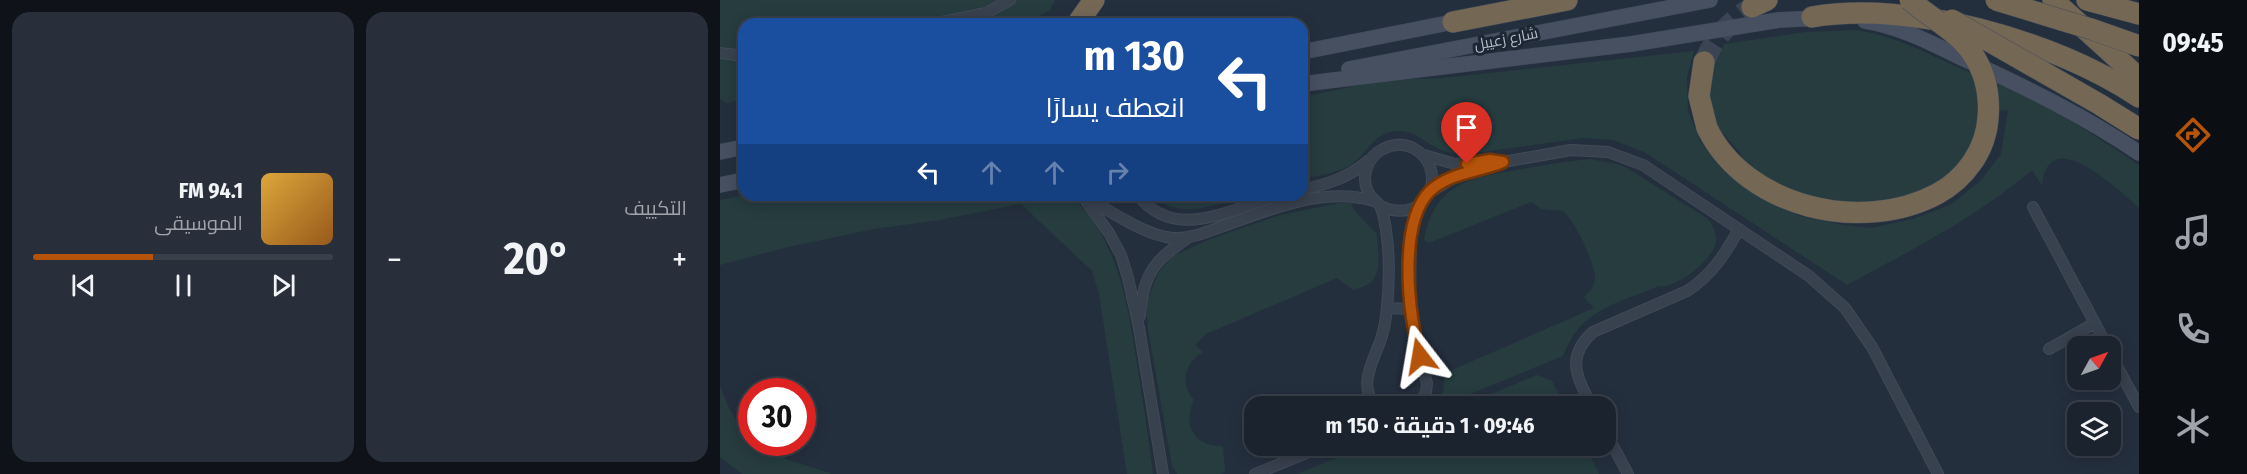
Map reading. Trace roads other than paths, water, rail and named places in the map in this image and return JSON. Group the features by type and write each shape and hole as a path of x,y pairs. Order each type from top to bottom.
{"highway":[{"path":"1081,18 1094,0"},
{"path":"1453,22 1567,0"},
{"path":"1704,62 1700,96 1707,128 1718,148 1744,174 1776,193 1806,204 1835,210 1875,212 1917,203 1942,191 1963,175 1982,145 1988,122 1986,87 1978,64 1965,44 1910,0"},
{"path":"1918,0 2139,129"},
{"path":"1996,0 2139,46"},
{"path":"2053,0 2139,78"},
{"path":"2072,0 2139,53"},
{"path":"2086,0 2139,14"},
{"path":"1812,17 1842,11 1873,10 1916,15 1971,26 2025,41 2068,58 2111,79 2139,97"}],"main road":[{"name":"شارع زعيبل","path":"1308,80 1349,69 1710,0"},
{"path":"1308,81 1608,47 1764,22 1812,17 1868,21 1906,32 2063,106 2139,153"},
{"path":"1308,51 1453,22"},
{"path":"720,152 738,148"},
{"path":"720,185 738,181"}],"street":[{"path":"961,18 986,13 1010,0"},
{"path":"720,53 738,55"},
{"path":"1308,188 1340,179 1357,170 1380,150 1391,145 1414,148 1423,155 1455,164 1490,160 1503,162"},
{"path":"1308,200 1325,196 1345,195 1377,203 1392,211 1406,211 1418,206 1430,192 1458,175 1503,162 1571,150 1608,152 1626,157 1655,172 1809,276 1845,308 1872,347 1938,474"},
{"path":"1423,155 1432,172 1430,192"},
{"path":"1371,396 1367,381 1368,370 1380,341 1387,308 1387,239 1377,203 1367,191 1365,180 1366,168 1372,158"},
{"path":"1086,201 1109,232 1121,255 1139,328 1163,474"},
{"path":"1093,201 1155,234 1173,238 1189,237 1264,212 1306,201"},
{"path":"1143,201 1150,209 1165,217 1180,221 1211,217 1262,201"},
{"path":"1418,206 1409,250 1411,309 1415,339 1426,383 1424,396"},
{"path":"2033,207 2102,336"},
{"path":"1587,396 1577,375 1575,363 1584,340 1593,332 1699,284 1718,264 1739,229"},
{"path":"1139,328 1142,294 1153,267 1162,256 1189,237"},
{"path":"1387,308 1411,309"},
{"path":"2049,349 2095,323"},
{"path":"2121,373 2139,407"},
{"path":"1616,452 1628,474"},
{"path":"1255,474 1299,456"}],"tunnel":[{"path":"1704,62 1724,30 1752,7"}]}
